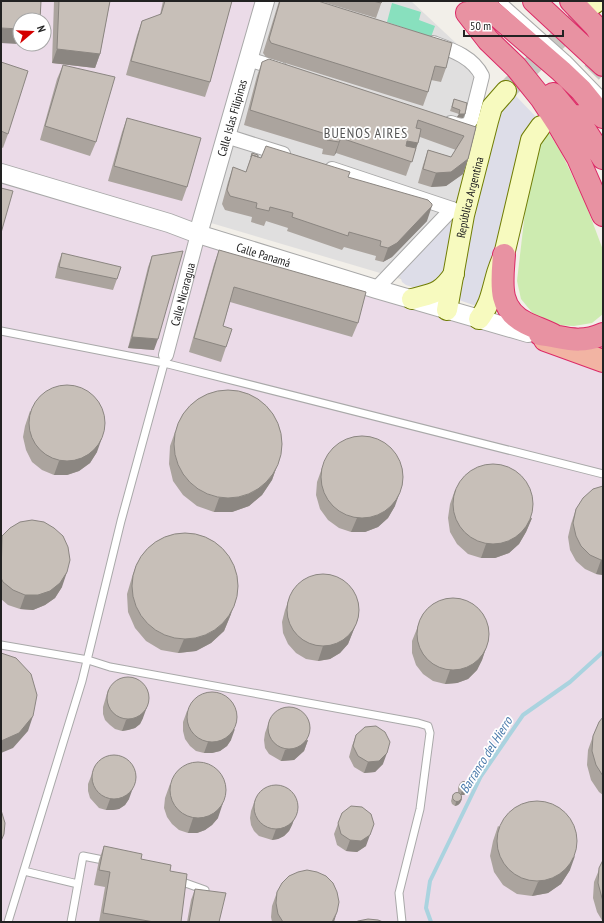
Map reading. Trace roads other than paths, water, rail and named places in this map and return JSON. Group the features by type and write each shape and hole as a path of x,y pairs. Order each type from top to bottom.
{"highway":[{"path":"534,1 603,65"},
{"path":"571,1 596,27 603,38"},
{"path":"467,5 561,71 600,107"},
{"path":"467,5 497,28 579,102 600,107"},
{"path":"467,5 523,61 572,118 585,130"},
{"path":"467,5 488,40 516,67 541,98 558,124 578,158 603,215"},
{"path":"548,73 578,115 585,130 603,158"},
{"path":"504,255 502,285 506,306 513,315 525,323 555,336"},
{"path":"528,333 579,340 586,340 603,334"},
{"path":"528,333 603,361"}],"main road":[{"name":"República Argentina","path":"447,310 454,274 458,212 492,107 506,91"},
{"path":"479,319 484,314 489,302 497,272 504,255 531,140 540,126"},
{"path":"412,299 435,293 444,288 454,274"}],"street":[{"name":"Calle Islas Filipinas","path":"198,234 265,1"},
{"path":"418,38 448,48 464,56 479,70 482,76 471,120 466,126 460,126 438,119"},
{"path":"248,59 294,73"},
{"path":"226,136 293,157"},
{"path":"323,166 458,212"},
{"name":"Calle Panamá","path":"1,173 169,223 198,234 376,289 528,333"},
{"name":"República Argentina","path":"376,289 458,212"},
{"name":"Calle Nicaragua","path":"165,359 198,234"}],"lane":[{"path":"502,1 567,59 600,107"},
{"path":"1,331 165,359 603,474"},
{"path":"8,922 88,660 121,521 165,359"},
{"path":"1,645 88,660 110,667 428,726 430,733 420,809 400,893 402,922"},
{"path":"71,922 83,856 113,861"},
{"path":"24,871 78,884"},
{"path":"171,878 205,890"}],"waterway":[{"name":"Barranco del Hierro","path":"431,922 426,908 430,881 481,776 523,715 570,682 603,652"}],"tunnel":[{"path":"506,91 594,4"},
{"path":"550,116 603,61"}],"district":[{"name":"BUENOS AIRES","path":"366,133"}]}
